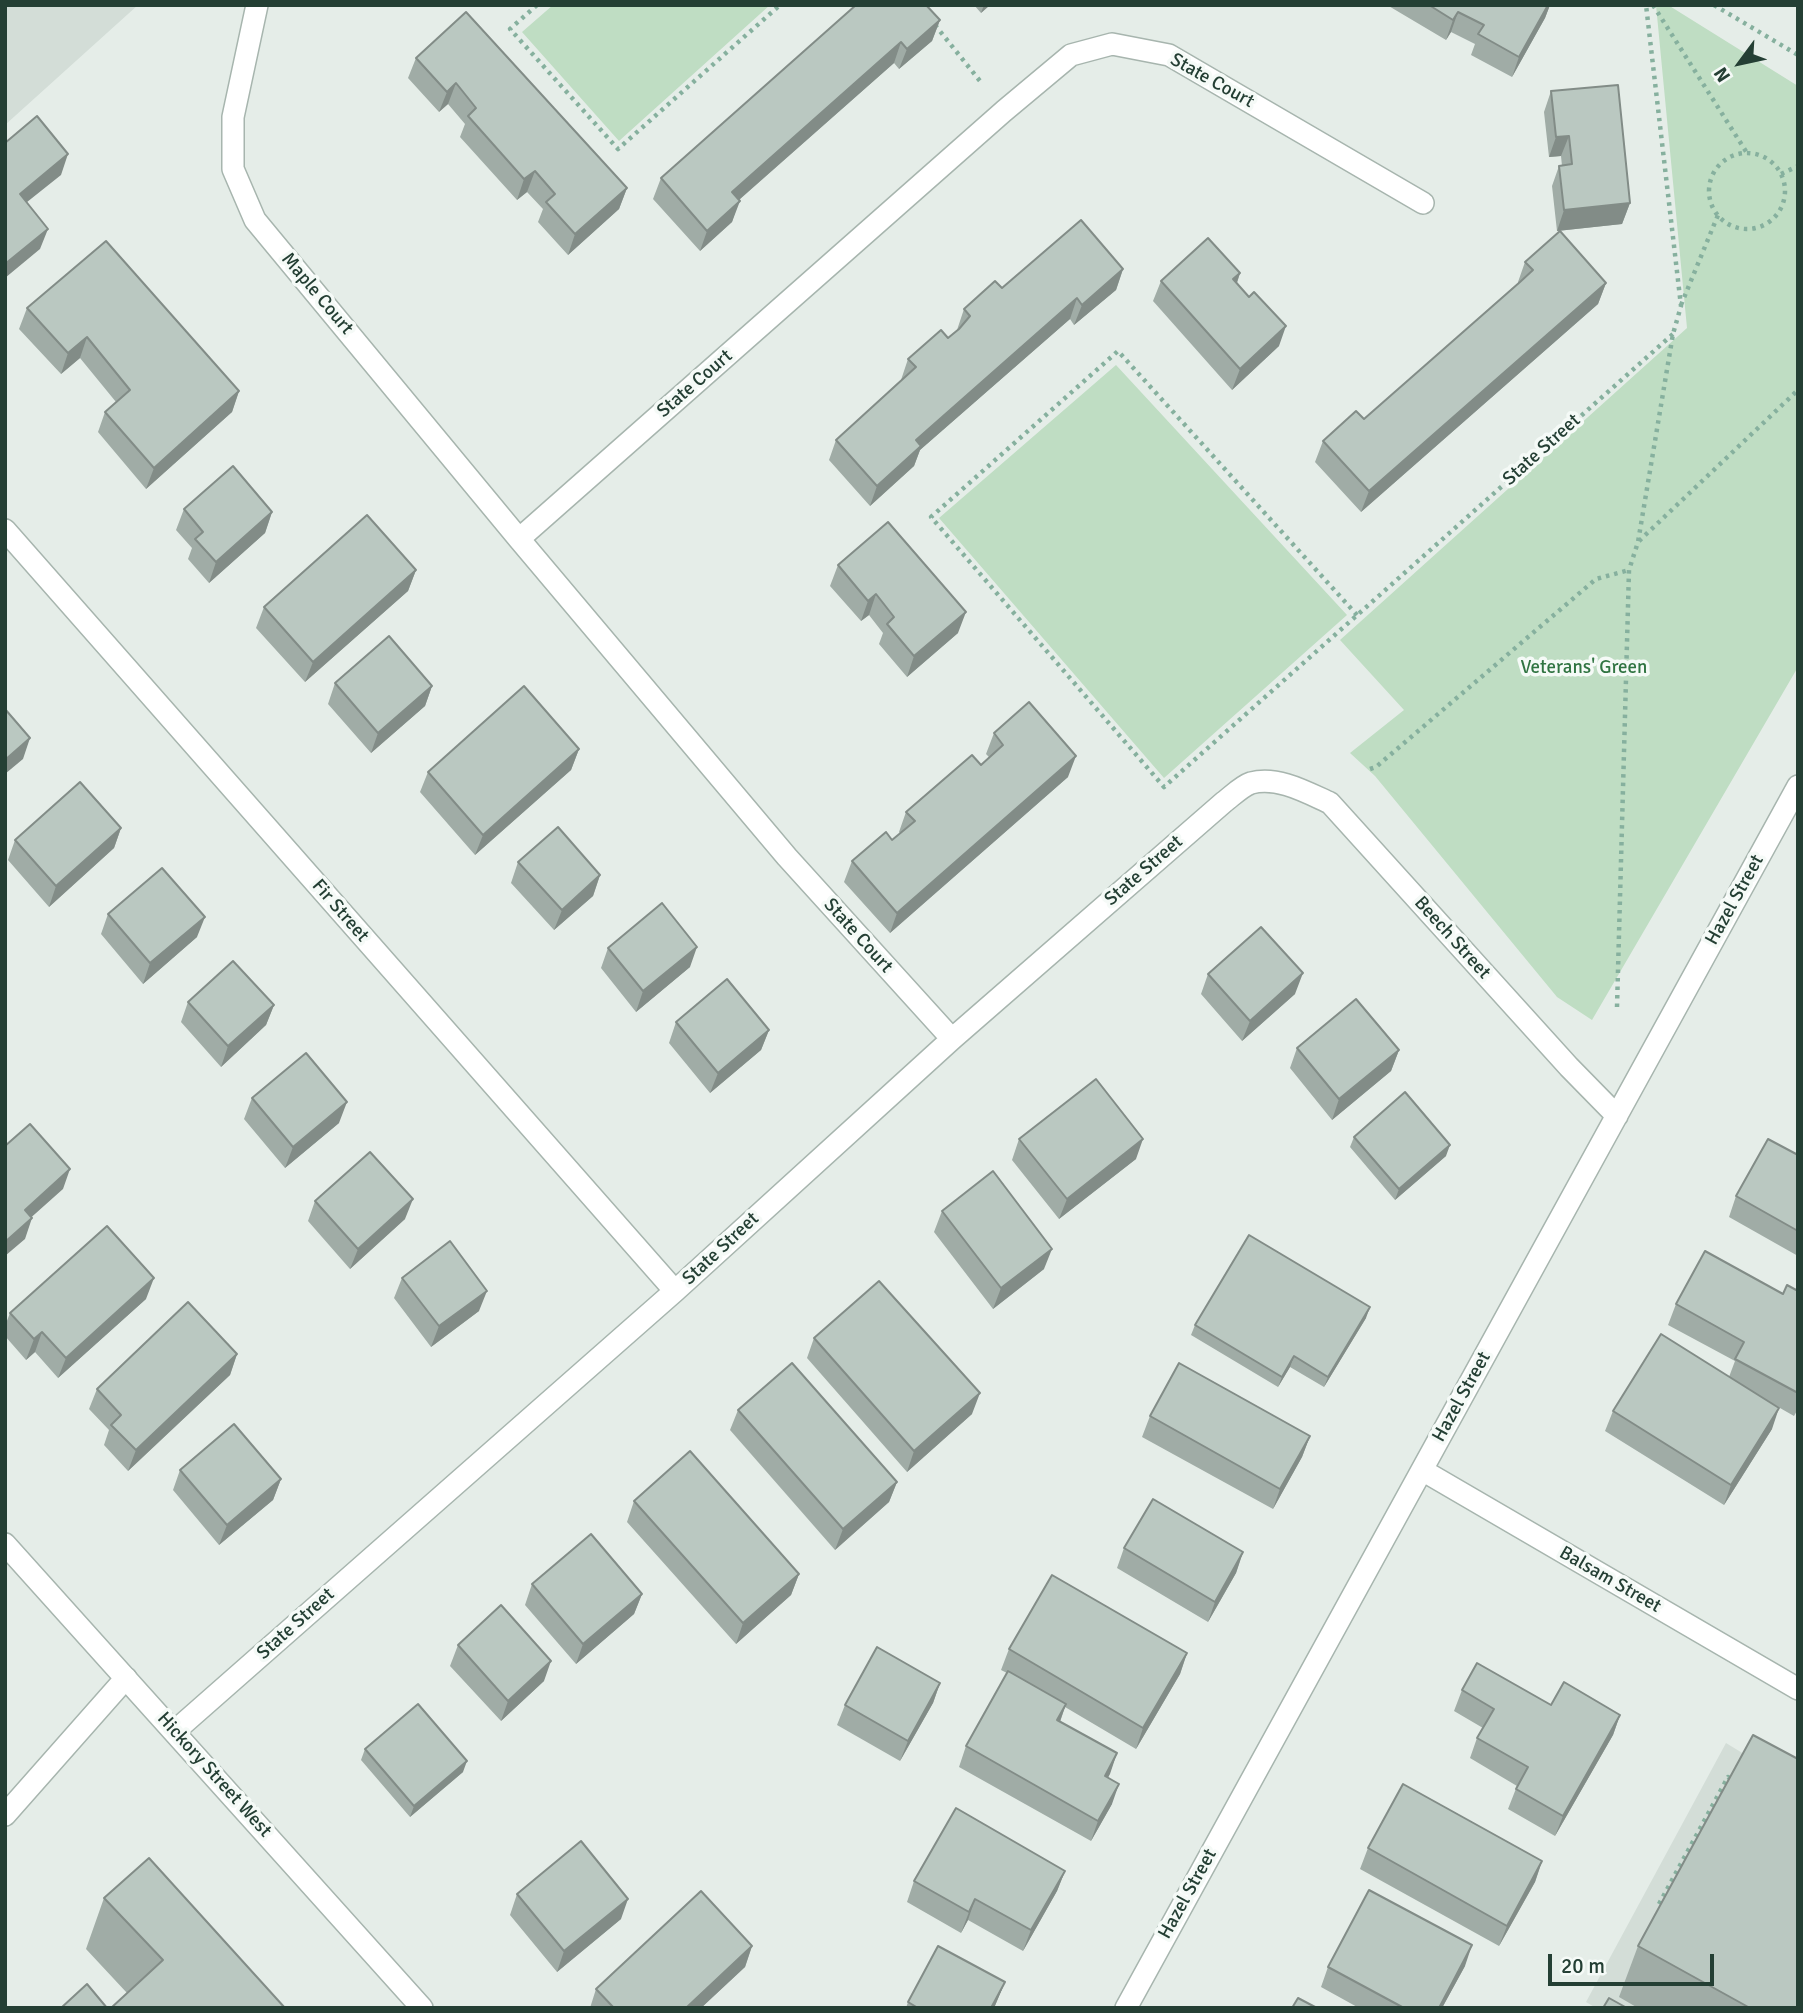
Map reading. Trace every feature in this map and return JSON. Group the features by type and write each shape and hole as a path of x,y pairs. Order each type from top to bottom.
{"street":[{"name":"Maple Court","path":"257,5 233,117 233,169 256,220 519,539"},
{"name":"State Court","path":"952,1039 787,857 519,539 1071,55 1112,44 1169,55 1423,204"},
{"name":"Fir Street","path":"5,530 675,1291"},
{"name":"State Street","path":"175,1731 675,1291 952,1039 1224,802 1250,783 1273,781"},
{"name":"Beech Street","path":"1273,781 1330,803 1569,1067 1617,1116"},
{"name":"Hazel Street","path":"1126,2008 1798,786"},
{"name":"Balsam Street","path":"1422,1470 1798,1689"},
{"name":"Hickory Street West","path":"5,1544 422,2008"},
{"path":"5,1815 126,1678"}],"path":[{"path":"537,5 510,29 618,149 780,5"},
{"path":"1646,5 1681,306"},
{"path":"1653,5 1747,153"},
{"path":"1714,5 1798,54"},
{"path":"928,16 1004,111"},
{"path":"1735,155 1758,155 1776,165 1781,174 1785,185 1780,210 1763,226 1738,228 1718,215 1712,204 1710,180 1724,161 1735,155"},
{"path":"1781,174 1798,166"},
{"path":"1617,1007 1629,570 1638,542 1673,334 1681,306 1718,215"},
{"name":"State Street","path":"1357,615 1118,351 931,517 1164,786 1357,615 1673,334"},
{"path":"1638,542 1798,390"},
{"path":"1370,769 1376,767 1596,579 1629,570"},
{"path":"1659,1904 1728,1777 1740,1784"}],"shaded area":[{"path":"5,5 138,5 5,125"},
{"path":"1726,1743 1798,1787 1798,2008 1596,2008 1586,2002"}],"green space":[{"path":"553,5 770,5 619,141 522,32"},
{"name":"Veterans' Green","path":"1656,5 1668,5 1798,86 1798,667 1592,1020 1557,997 1375,776 1350,753 1404,710 1340,640 1687,328"},
{"path":"1116,365 1347,615 1164,778 939,518"}],"building":[{"path":"856,5 926,5 940,20 907,49 901,42 732,192 740,201 707,231 661,178"},
{"path":"1429,5 1548,5 1519,57 1478,34 1484,25 1458,12 1453,20"},
{"path":"466,12 627,188 575,234 546,202 555,194 535,171 524,179 468,116 476,108 456,83 447,92 416,58"},
{"path":"1618,85 1630,203 1564,210 1559,166 1572,164 1569,136 1556,137 1551,91"},
{"path":"37,116 68,154 20,194 48,229 5,264 5,143"},
{"path":"1081,220 1123,269 1082,305 1077,298 916,440 921,446 877,486 836,440 916,367 908,359 941,330 948,338 970,316 964,309 995,281 1002,288"},
{"path":"1560,231 1606,283 1369,491 1323,441 1356,411 1364,419 1520,282 1533,270 1525,262"},
{"path":"1208,238 1240,273 1233,279 1249,297 1254,292 1286,326 1240,369 1161,281"},
{"path":"106,241 239,391 154,468 105,412 130,390 87,337 68,353 27,308"},
{"path":"233,466 272,512 216,562 195,539 203,532 184,509"},
{"path":"367,515 416,570 313,662 264,607"},
{"path":"888,522 966,612 914,656 887,624 894,617 876,594 868,601 838,565"},
{"path":"389,636 432,686 378,733 335,683"},
{"path":"524,686 579,749 483,835 428,772"},
{"path":"1029,702 1076,756 897,913 852,861 886,832 892,840 915,821 906,812 972,755 981,765 1003,745 994,733"},
{"path":"5,709 30,738 5,760"},
{"path":"80,782 121,828 56,886 15,840"},
{"path":"558,827 600,875 562,910 518,862"},
{"path":"162,868 205,917 150,963 108,914"},
{"path":"662,903 697,947 643,991 608,948"},
{"path":"1261,927 1303,973 1250,1021 1208,974"},
{"path":"233,961 274,1005 228,1046 188,1002"},
{"path":"727,979 769,1030 718,1073 676,1022"},
{"path":"1356,999 1399,1050 1339,1099 1297,1048"},
{"path":"306,1053 347,1102 293,1147 252,1098"},
{"path":"1096,1079 1143,1139 1067,1199 1019,1139"},
{"path":"1405,1092 1450,1145 1399,1189 1354,1137"},
{"path":"30,1124 70,1169 25,1210 32,1218 5,1242 5,1146"},
{"path":"1768,1139 1798,1155 1798,1231 1736,1196"},
{"path":"370,1152 413,1199 358,1249 315,1201"},
{"path":"993,1171 1052,1249 1001,1288 942,1211"},
{"path":"107,1226 154,1278 66,1358 42,1332 34,1339 10,1313"},
{"path":"1249,1235 1370,1307 1328,1377 1294,1356 1282,1377 1195,1325"},
{"path":"450,1241 487,1291 439,1326 402,1278"},
{"path":"1705,1251 1783,1294 1787,1285 1798,1291 1798,1393 1735,1359 1744,1342 1676,1304"},
{"path":"879,1281 980,1393 914,1451 814,1338"},
{"path":"188,1302 237,1354 136,1450 111,1425 121,1415 97,1389"},
{"path":"1661,1334 1779,1408 1731,1485 1613,1411"},
{"path":"792,1363 897,1482 843,1529 738,1410"},
{"path":"1179,1363 1310,1436 1280,1489 1150,1416"},
{"path":"234,1424 281,1479 227,1525 180,1470"},
{"path":"690,1451 799,1574 743,1623 634,1501"},
{"path":"1153,1499 1243,1552 1215,1602 1124,1548"},
{"path":"591,1534 642,1594 583,1644 532,1584"},
{"path":"1052,1575 1187,1653 1143,1728 1009,1649"},
{"path":"501,1605 551,1661 508,1701 458,1645"},
{"path":"877,1647 940,1683 908,1741 845,1705"},
{"path":"1477,1663 1551,1705 1564,1682 1620,1715 1563,1816 1516,1789 1528,1767 1477,1738 1494,1709 1462,1690"},
{"path":"1008,1671 1066,1704 1057,1720 1117,1753 1105,1776 1119,1784 1098,1821 966,1746"},
{"path":"418,1704 467,1761 414,1806 365,1749"},
{"path":"1753,1735 1798,1759 1798,2008 1750,2008 1638,1946"},
{"path":"1403,1784 1542,1861 1507,1926 1368,1848"},
{"path":"956,1808 1065,1871 1031,1930 975,1899 969,1912 914,1881"},
{"path":"581,1841 628,1899 564,1951 517,1894"},
{"path":"149,1858 285,2008 111,2008 163,1960 104,1898"},
{"path":"1369,1890 1472,1945 1439,2008 1404,2008 1328,1967"},
{"path":"701,1891 752,1946 686,2008 614,2008 596,1989"},
{"path":"938,1946 1005,1982 991,2008 918,2008 908,2002"},
{"path":"87,1984 107,2008 61,2008"},
{"path":"1298,1998 1317,2008 1292,2008"},
{"path":"1609,1998 1627,2008 1603,2008"}]}
